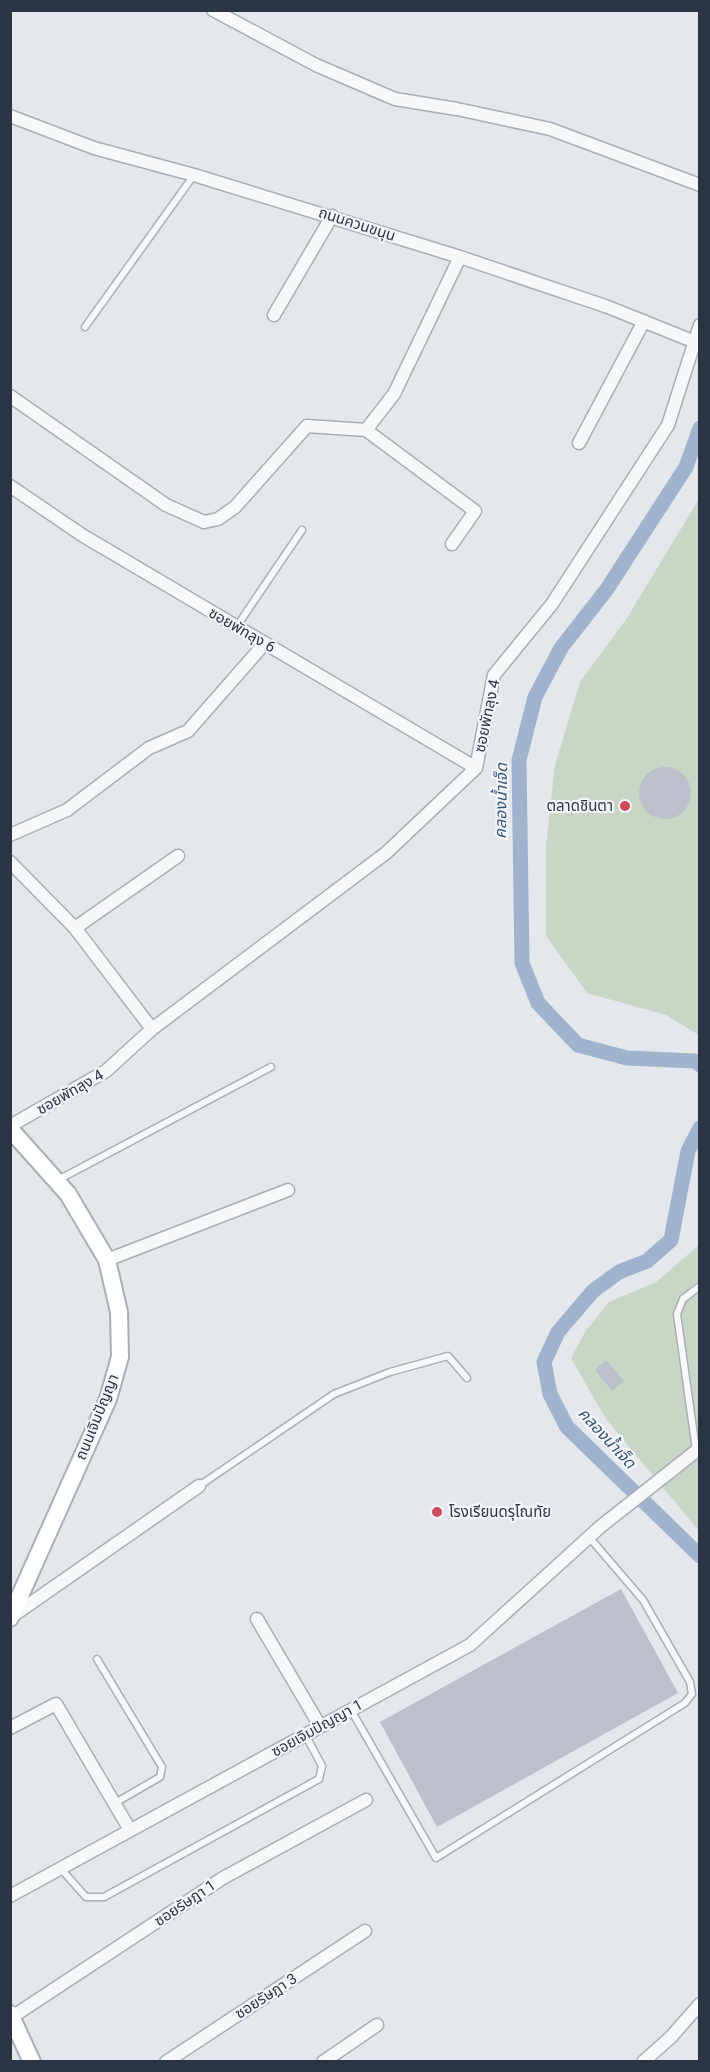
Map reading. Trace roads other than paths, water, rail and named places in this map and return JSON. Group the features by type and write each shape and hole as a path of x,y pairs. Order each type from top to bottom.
{"street":[{"path":"213,10 316,65 395,99 457,109 550,129 699,185"},
{"name":"ถนนควนขนุน","path":"10,116 94,148 332,216 460,257 644,321 697,343"},
{"path":"274,315 332,216"},
{"path":"366,430 394,394 460,257"},
{"path":"579,443 644,321"},
{"name":"ซอยพัทลุง 4","path":"10,1128 106,1071 152,1029 386,853 476,768 494,675 552,603 668,425 697,343 699,325"},
{"path":"10,396 166,505 204,522 218,519 236,507 307,426 366,430 475,512 452,544"},
{"name":"ซอยพัทลุง 6","path":"10,486 81,535 476,768"},
{"path":"10,835 67,810 149,748 188,731 265,644"},
{"path":"75,928 178,856"},
{"path":"10,862 75,928 152,1029"},
{"name":"ถนนเจิมปัญญา","path":"10,1128 58,1180 107,1260 120,1312 120,1357 108,1399 11,1618"},
{"path":"107,1260 288,1190"},
{"name":"ซอยเจิมปัญญา 1","path":"10,1896 477,1641 515,1602 552,1573 600,1527 698,1450"},
{"path":"11,1618 200,1486"},
{"path":"257,1619 320,1726"},
{"path":"10,1728 56,1704 130,1830"},
{"name":"ซอยรัษฎา 1","path":"11,2016 223,1878 366,1800"},
{"name":"ซอยรัษฎา 3","path":"166,2061 365,1931"},
{"path":"643,2061 671,2037 699,2004"},
{"path":"11,2016 32,2061"},
{"path":"323,2061 377,2025"}],"lane":[{"path":"84,327 194,175"},
{"path":"236,627 302,530"},
{"path":"58,1180 271,1068"},
{"path":"698,1450 677,1314 683,1299 699,1286"},
{"path":"200,1486 334,1394 390,1372 448,1356 467,1378"},
{"path":"351,1709 436,1858 685,1703 692,1694 690,1682 643,1600 589,1537"},
{"path":"97,1659 162,1767 160,1778 114,1803"},
{"path":"60,1868 86,1897 104,1897 319,1779 322,1766 305,1734"}],"waterway":[{"name":"คลองน้ำเจ็ด","path":"700,428 686,467 607,589 561,648 535,697 519,760 522,963 538,1003 578,1045 627,1058 695,1061 700,1065"},
{"name":"คลองน้ำเจ็ด","path":"700,1128 688,1151 671,1240 647,1261 619,1272 593,1291 558,1332 544,1362 550,1394 567,1427 700,1556"}],"place":[{"name":"ตลาดชินตา","path":"625,806"},
{"name":"โรงเรียนดรุโณทัย","path":"437,1512"}]}
